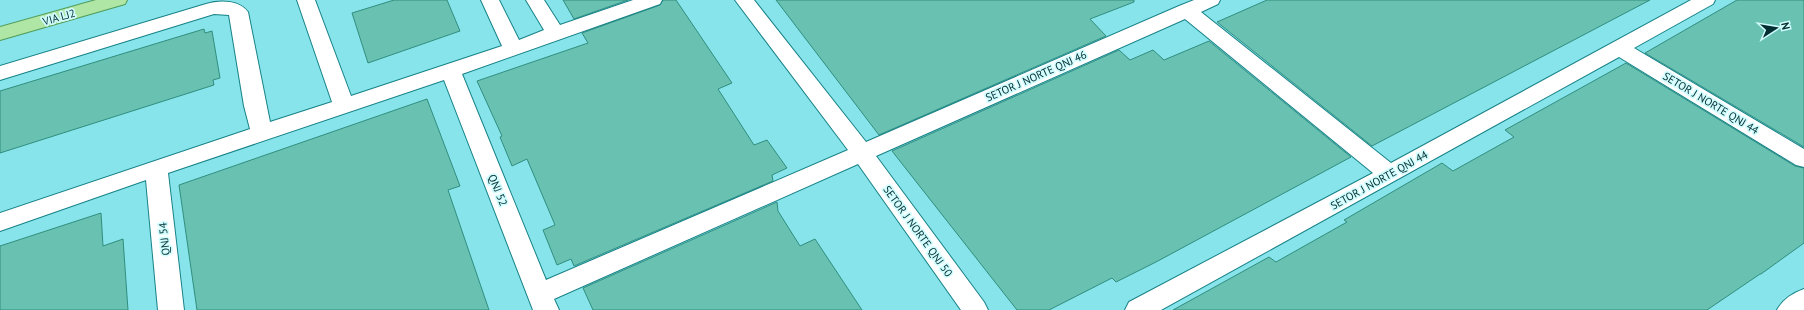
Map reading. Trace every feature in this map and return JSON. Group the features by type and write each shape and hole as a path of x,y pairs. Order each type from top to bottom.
{"main road":[{"name":"VIA LJ2","path":"0,34 118,0"}],"street":[{"path":"490,0 514,49"},
{"path":"535,0 555,32"},
{"path":"0,222 156,168 514,49 555,32 653,0"},
{"name":"SETOR J NORTE QNJ 50","path":"744,0 862,153 975,310"},
{"name":"SETOR J NORTE QNJ 46","path":"543,302 862,153 1211,0"},
{"name":"SETOR J NORTE QNJ 44","path":"1138,310 1390,174 1706,0"},
{"path":"312,1 344,106"},
{"path":"0,73 213,8 222,7 234,9 238,12 255,106 262,133"},
{"path":"1186,10 1390,174"},
{"name":"SETOR J NORTE QNJ 44","path":"1619,48 1804,159"},
{"name":"QNJ 52","path":"450,70 543,302"},
{"name":"QNJ 54","path":"156,168 171,310"},
{"path":"1790,310 1804,299"}],"building":[{"path":"394,0 447,0 460,31 368,63 352,13"},
{"path":"563,0 628,0 574,19"},
{"path":"663,0 676,0 732,83 718,89 754,145 767,140 787,168 772,175 773,181 574,266 571,259 557,265 543,230 555,225 527,159 512,166 500,137 502,136 477,81 588,43 582,33 660,5"},
{"path":"776,0 1134,0 1134,2 1090,19 1106,36 879,135"},
{"path":"1267,0 1650,0 1372,146 1217,22"},
{"path":"1737,0 1804,0 1804,147 1645,53"},
{"path":"204,29 205,33 212,31 220,78 213,80 214,85 0,153 0,91"},
{"path":"1209,41 1351,157 1156,262 1116,282 1112,278 1049,310 1017,310 892,151 1119,50 1130,60 1153,50 1164,60"},
{"path":"1626,63 1795,166 1804,168 1804,243 1707,310 1173,310 1269,257 1276,262 1347,222 1344,220 1442,163 1453,171 1514,137 1505,130"},
{"path":"427,99 460,186 448,190 489,310 197,310 179,185"},
{"path":"777,202 778,211 800,246 815,239 862,310 593,310 583,288"},
{"path":"101,213 103,246 123,239 128,310 0,310 0,246"}]}
